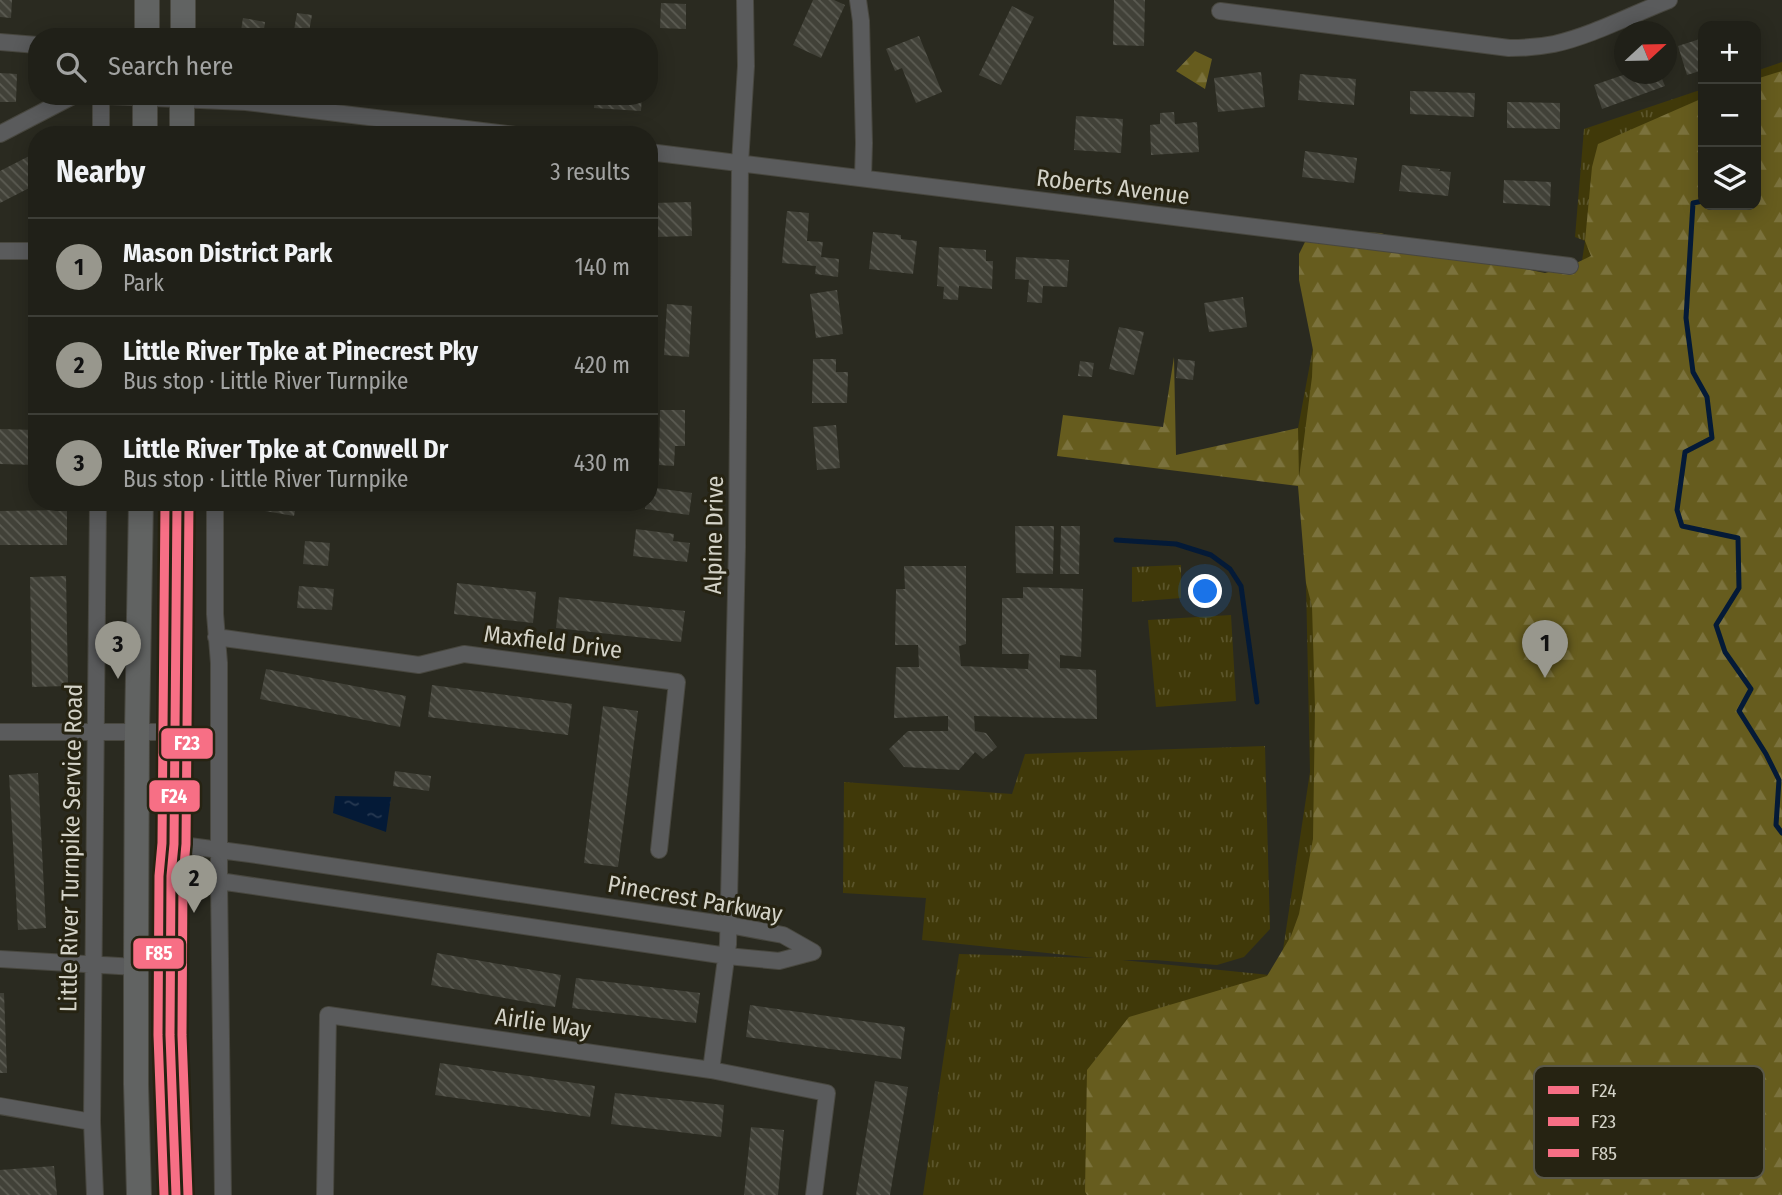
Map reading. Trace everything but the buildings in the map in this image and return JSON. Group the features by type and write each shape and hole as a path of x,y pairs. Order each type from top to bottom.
{"main road":[{"path":"147,0 147,28"},
{"path":"183,0 183,28"},
{"path":"145,105 145,126"},
{"path":"182,105 182,126"},
{"path":"139,1195 136,967 141,511"},
{"path":"176,1195 170,1035 177,511"}],"street":[{"name":"Alpine Drive","path":"711,1070 729,925 737,547 740,163 746,66 745,0"},
{"path":"858,0 861,21 863,177"},
{"path":"1220,11 1525,48 1579,37 1669,0"},
{"path":"0,42 28,45"},
{"path":"0,134 56,105"},
{"path":"101,105 101,126"},
{"path":"263,105 439,126"},
{"name":"Roberts Avenue","path":"658,153 1570,266"},
{"path":"0,251 28,251"},
{"name":"Little River Turnpike Service Road","path":"95,1195 92,1122 98,511"},
{"path":"215,511 216,637 219,663 223,1195"},
{"name":"Maxfield Drive","path":"216,637 419,665 464,654 677,682 659,850"},
{"path":"0,732 175,732"},
{"name":"Pinecrest Parkway","path":"171,876 727,956 779,961 813,952 783,935 729,925 174,844"},
{"path":"0,959 136,967"},
{"name":"Airlie Way","path":"325,1195 328,1015 711,1070 827,1093 814,1195"},
{"path":"0,1106 92,1122"}],"green space":[{"path":"1195,51 1212,59 1205,89 1176,71"},
{"path":"1782,62 1782,1195 923,1195 959,954 1095,958 922,940 926,898 843,893 844,782 1012,794 1025,754 1265,746 1270,929 1244,957 1217,965 1122,960 1279,976 1310,772 1306,583 1296,439 1325,283 1577,294 1585,241 1575,237 1584,129 1698,91 1698,210 1761,210 1761,69"},
{"path":"1782,71 1782,1195 1087,1195 1087,1070 1129,1017 1267,976 1291,936 1299,914 1313,839 1315,708 1312,606 1306,583 1298,486 1057,456 1063,415 1163,427 1174,357 1176,455 1298,428 1299,478 1312,377 1313,350 1299,280 1299,254 1308,236 1381,233 1427,249 1545,273 1570,266 1591,256 1585,241 1592,167 1598,144 1698,100 1698,210 1761,210 1761,77"},
{"path":"1181,565 1181,598 1132,602 1132,567"},
{"path":"1231,615 1236,701 1156,707 1148,620"}],"water":[{"path":"335,796 391,797 386,832 333,813"}],"waterway":[{"path":"1698,202 1693,203 1686,318 1693,372 1707,397 1712,438 1685,452 1677,510 1682,526 1738,538 1739,588 1716,625 1725,652 1751,689 1739,711 1779,780 1776,825 1782,833"},
{"path":"1116,540 1176,544 1211,555 1230,569 1241,586 1257,702"}],"transit line":[{"name":"F85","path":"164,1195 158,1035 165,511"},
{"name":"F24","path":"176,1195 170,1035 177,511"},
{"name":"F23","path":"188,1195 182,1035 189,511"}],"place":[{"name":"Mason District Park","path":"1545,678"},
{"name":"Little River Tpke at Conwell Dr","path":"118,679"},
{"name":"Little River Tpke at Pinecrest Pky","path":"194,913"}]}
